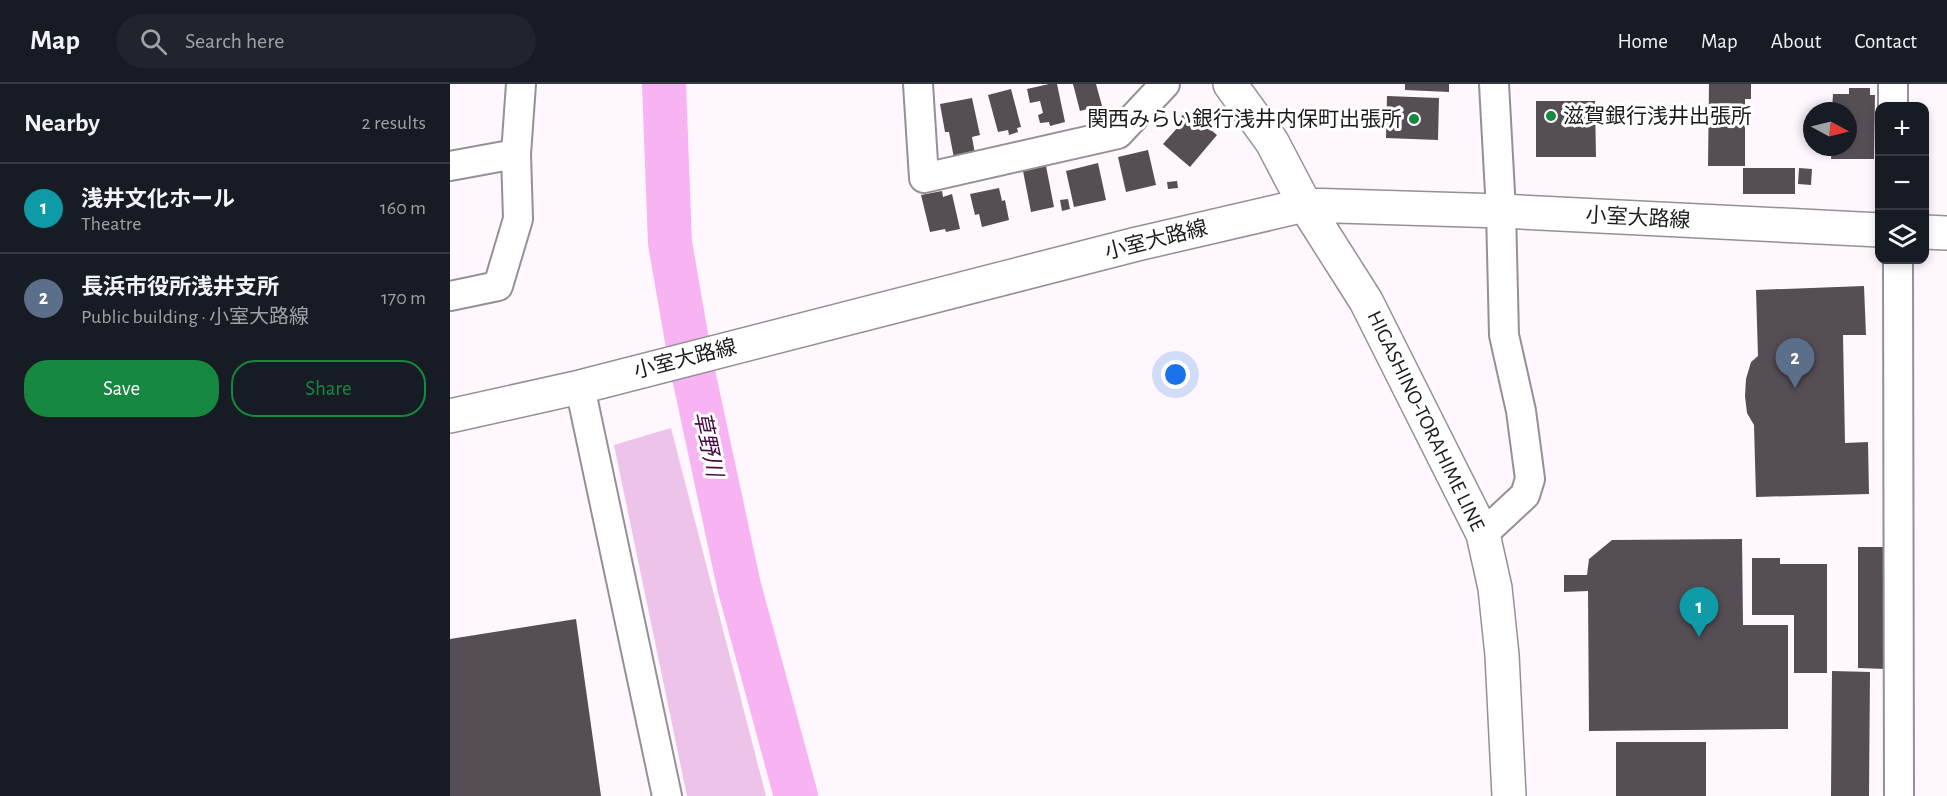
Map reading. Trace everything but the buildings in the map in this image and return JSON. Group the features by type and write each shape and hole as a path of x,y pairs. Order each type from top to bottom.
{"main road":[{"name":"HIGASHINO-TORAHIME LINE","path":"1230,84 1272,142 1305,205 1366,302 1483,534 1496,588 1502,655 1509,796"},
{"name":"小室大路線","path":"450,416 585,385 1137,244 1305,205 1501,211 1875,230"},
{"path":"1929,232 1947,233"}],"street":[{"path":"450,296 498,286 518,219 516,154 521,84"},
{"path":"918,84 924,178 1118,134 1165,84"},
{"path":"1483,534 1525,495 1530,478 1521,411 1504,335 1501,211 1494,84"},
{"path":"1893,84 1893,102"},
{"path":"450,165 516,154"},
{"path":"1898,264 1899,796"},
{"path":"585,385 667,796"}],"shaded area":[{"path":"671,428 766,796 687,796 614,445"}],"waterway":[{"name":"草野川","path":"664,84 670,243 690,358 739,586 796,796"}],"place":[{"name":"滋賀銀行浅井出張所","path":"1551,116"},
{"name":"関西みらい銀行浅井内保町出張所","path":"1414,119"},
{"name":"長浜市役所浅井支所","path":"1795,388"},
{"name":"浅井文化ホール","path":"1699,637"}]}
